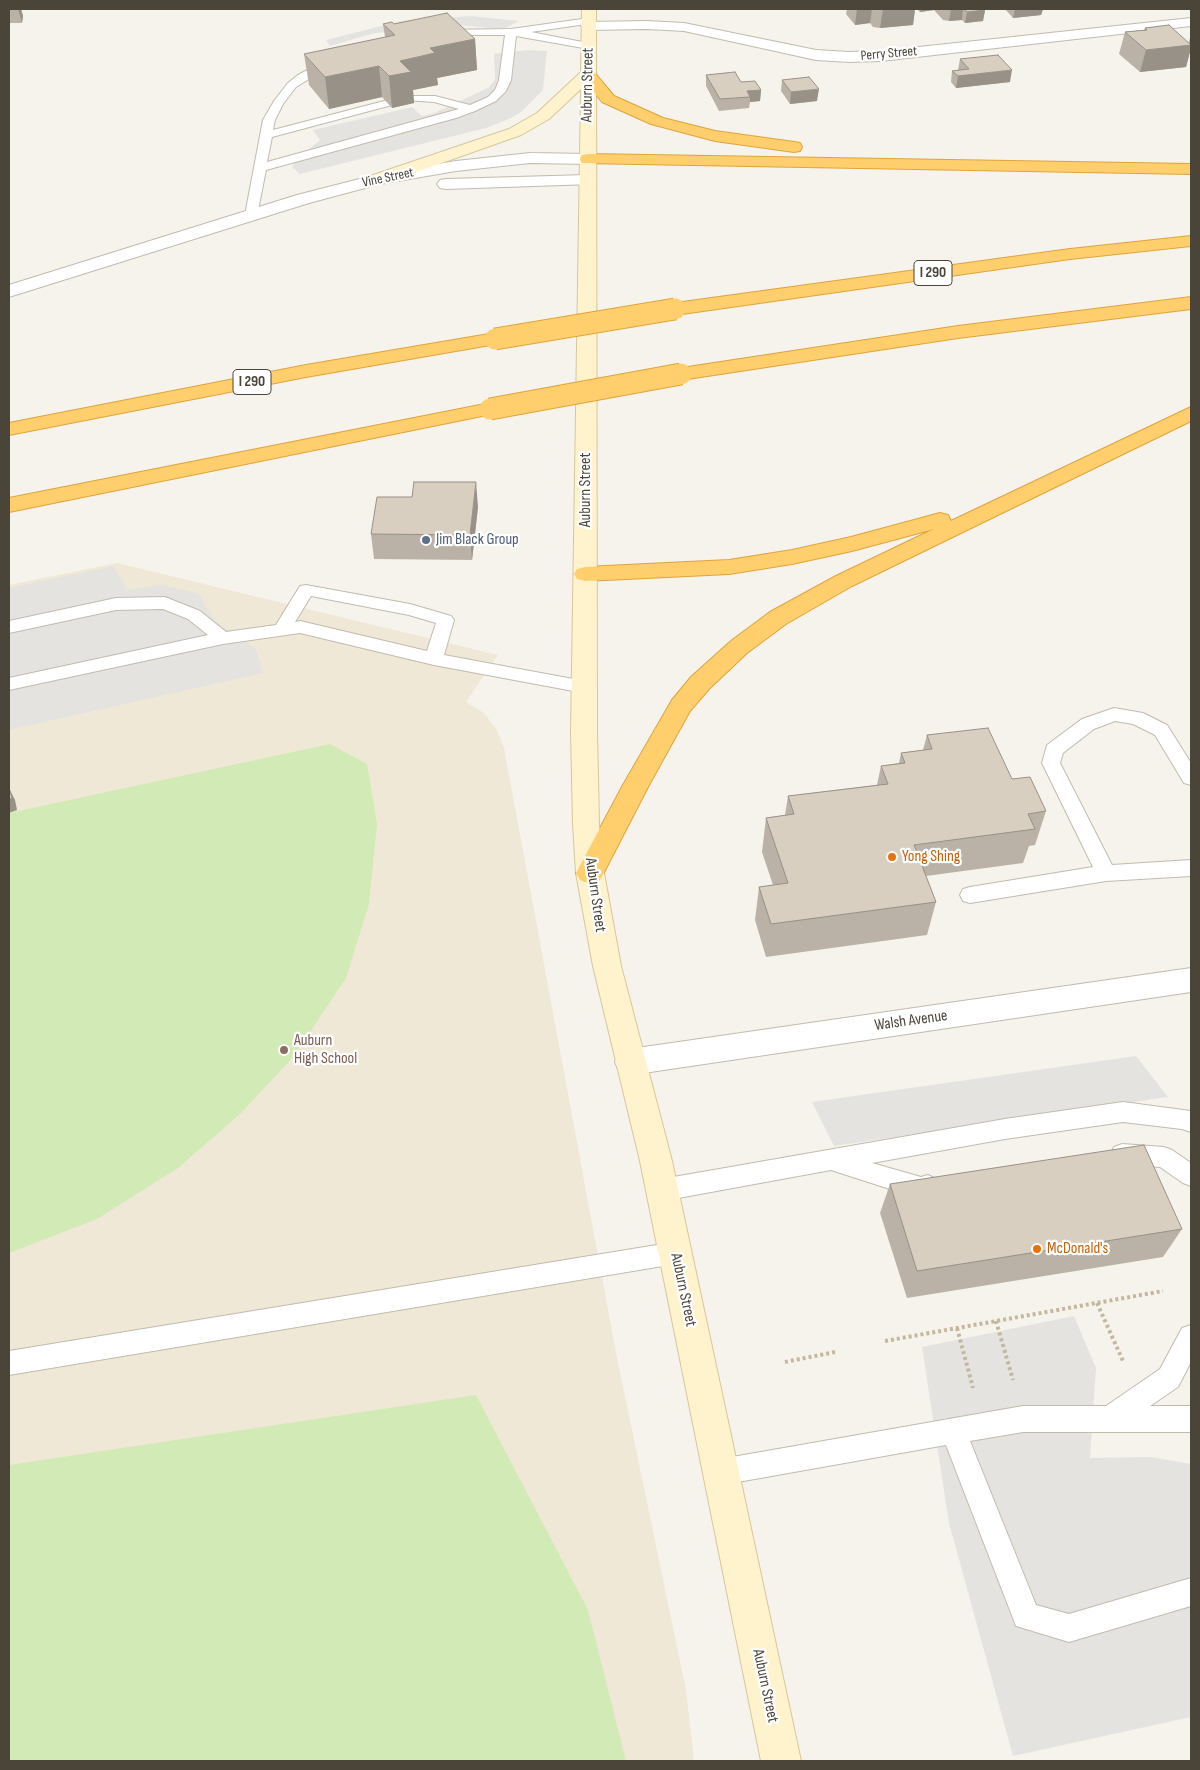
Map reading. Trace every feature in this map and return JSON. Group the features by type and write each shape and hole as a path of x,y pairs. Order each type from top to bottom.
{"highway":[{"path":"588,74 608,98 628,108 657,120 715,136 791,147 978,165"},
{"path":"588,169 978,165 1191,169"},
{"name":"I 290","path":"9,429 306,371 675,309 1070,254 1191,241"},
{"path":"9,505 490,409 681,374 949,334 1191,303"},
{"path":"590,872 681,706 700,683 739,646 778,618 844,581 1191,413"},
{"path":"585,574 682,570 730,566 792,557 909,529 1034,489"}],"main road":[{"name":"Auburn Street","path":"589,25 584,687 586,824 590,872 607,966 662,1190 781,1761"},
{"path":"379,179 515,132 543,116 588,74"}],"street":[{"name":"Perry Street","path":"589,25 647,24 684,26 816,55 849,58 1191,22"},
{"name":"Vine Street","path":"9,291 251,215 379,179 456,166 530,158 588,169"},
{"name":"Vine Street","path":"195,232 317,202 382,189 471,182 588,169"},
{"name":"Walsh Avenue","path":"630,1062 1191,980"}],"lane":[{"path":"432,33 511,32 589,25"},
{"path":"511,32 589,25"},
{"path":"260,168 471,109 492,99 500,91 505,80 511,32"},
{"path":"251,215 269,120 278,103 292,85 302,77 343,56"},
{"path":"409,98 435,99 471,109"},
{"path":"266,135 388,103"},
{"path":"282,629 306,590 316,591 410,610 445,620 434,659"},
{"path":"9,627 116,604 165,603 194,615 223,638"},
{"path":"9,684 223,638 300,627 434,659 584,687"},
{"path":"1106,873 1051,763 1054,750 1088,724 1114,714 1136,718 1161,730 1191,778"},
{"path":"970,895 1106,873 1191,868"},
{"path":"662,1190 834,1161 1005,1129 1123,1112 1185,1119 1191,1122"},
{"path":"1100,1158 1128,1153 1164,1157 1191,1176"},
{"path":"834,1161 921,1188 949,1183"},
{"path":"9,1363 675,1253"},
{"path":"1110,1419 1169,1378 1191,1337"},
{"path":"721,1472 1023,1419 1191,1420"},
{"path":"953,1431 1026,1616 1068,1628 1191,1592"}],"path":[{"path":"885,1341 1163,1291"},
{"path":"1098,1303 1123,1361"},
{"path":"996,1321 1023,1419"},
{"path":"957,1328 983,1426"},
{"path":"785,1362 835,1352"}],"shaded area":[{"path":"470,16 519,21 503,29 457,25 409,28 371,34 330,46 326,40 401,21"},
{"path":"527,50 547,51 543,90 521,112 511,118 486,128 300,174 292,167 296,160 320,140 313,130 412,107 422,116 434,113 488,88 495,80 494,54"},
{"name":"Auburn High School","path":"117,563 498,655 466,702 484,713 497,730 504,748 616,1353 686,1690 694,1761 9,1761 9,585"},
{"path":"114,566 127,590 161,585 198,593 215,621 256,649 263,673 9,730 9,588"},
{"path":"1136,1056 1168,1097 834,1146 812,1102"},
{"path":"1074,1316 1096,1368 1090,1458 1151,1457 1191,1464 1191,1717 1013,1756 949,1523 922,1347"}],"green space":[{"path":"330,744 367,764 377,824 369,904 346,978 294,1056 241,1113 178,1168 97,1219 9,1253 9,813"},
{"path":"476,1395 588,1610 626,1761 9,1761 9,1465"}],"building":[{"path":"964,9 984,9 985,10 967,12"},
{"path":"447,13 475,39 430,48 435,53 400,61 411,72 389,76 379,66 325,77 304,54 395,35 383,24 392,22 394,24"},
{"path":"1169,25 1191,45 1146,50 1125,32 1147,30 1145,28"},
{"path":"998,55 1012,70 958,76 952,71 969,69 960,59"},
{"path":"735,72 741,82 755,81 761,90 747,91 750,97 720,99 706,75"},
{"path":"809,77 819,89 791,92 782,80"},
{"path":"414,482 476,482 470,535 371,534 377,497 412,497"},
{"name":"Yong Shing","path":"988,728 1012,779 1030,777 1046,811 1028,814 1035,829 914,845 936,902 771,924 759,887 788,883 766,818 794,814 788,796 888,784 881,766 905,763 901,753 932,749 927,735"},
{"path":"9,788 12,798 9,799"},
{"path":"1144,1145 1182,1229 917,1271 890,1184"}],"place":[{"name":"Jim Black Group","path":"426,540"},
{"name":"Yong Shing","path":"892,857"},
{"name":"Auburn High School","path":"284,1050"},
{"name":"McDonald's","path":"1037,1249"}]}
